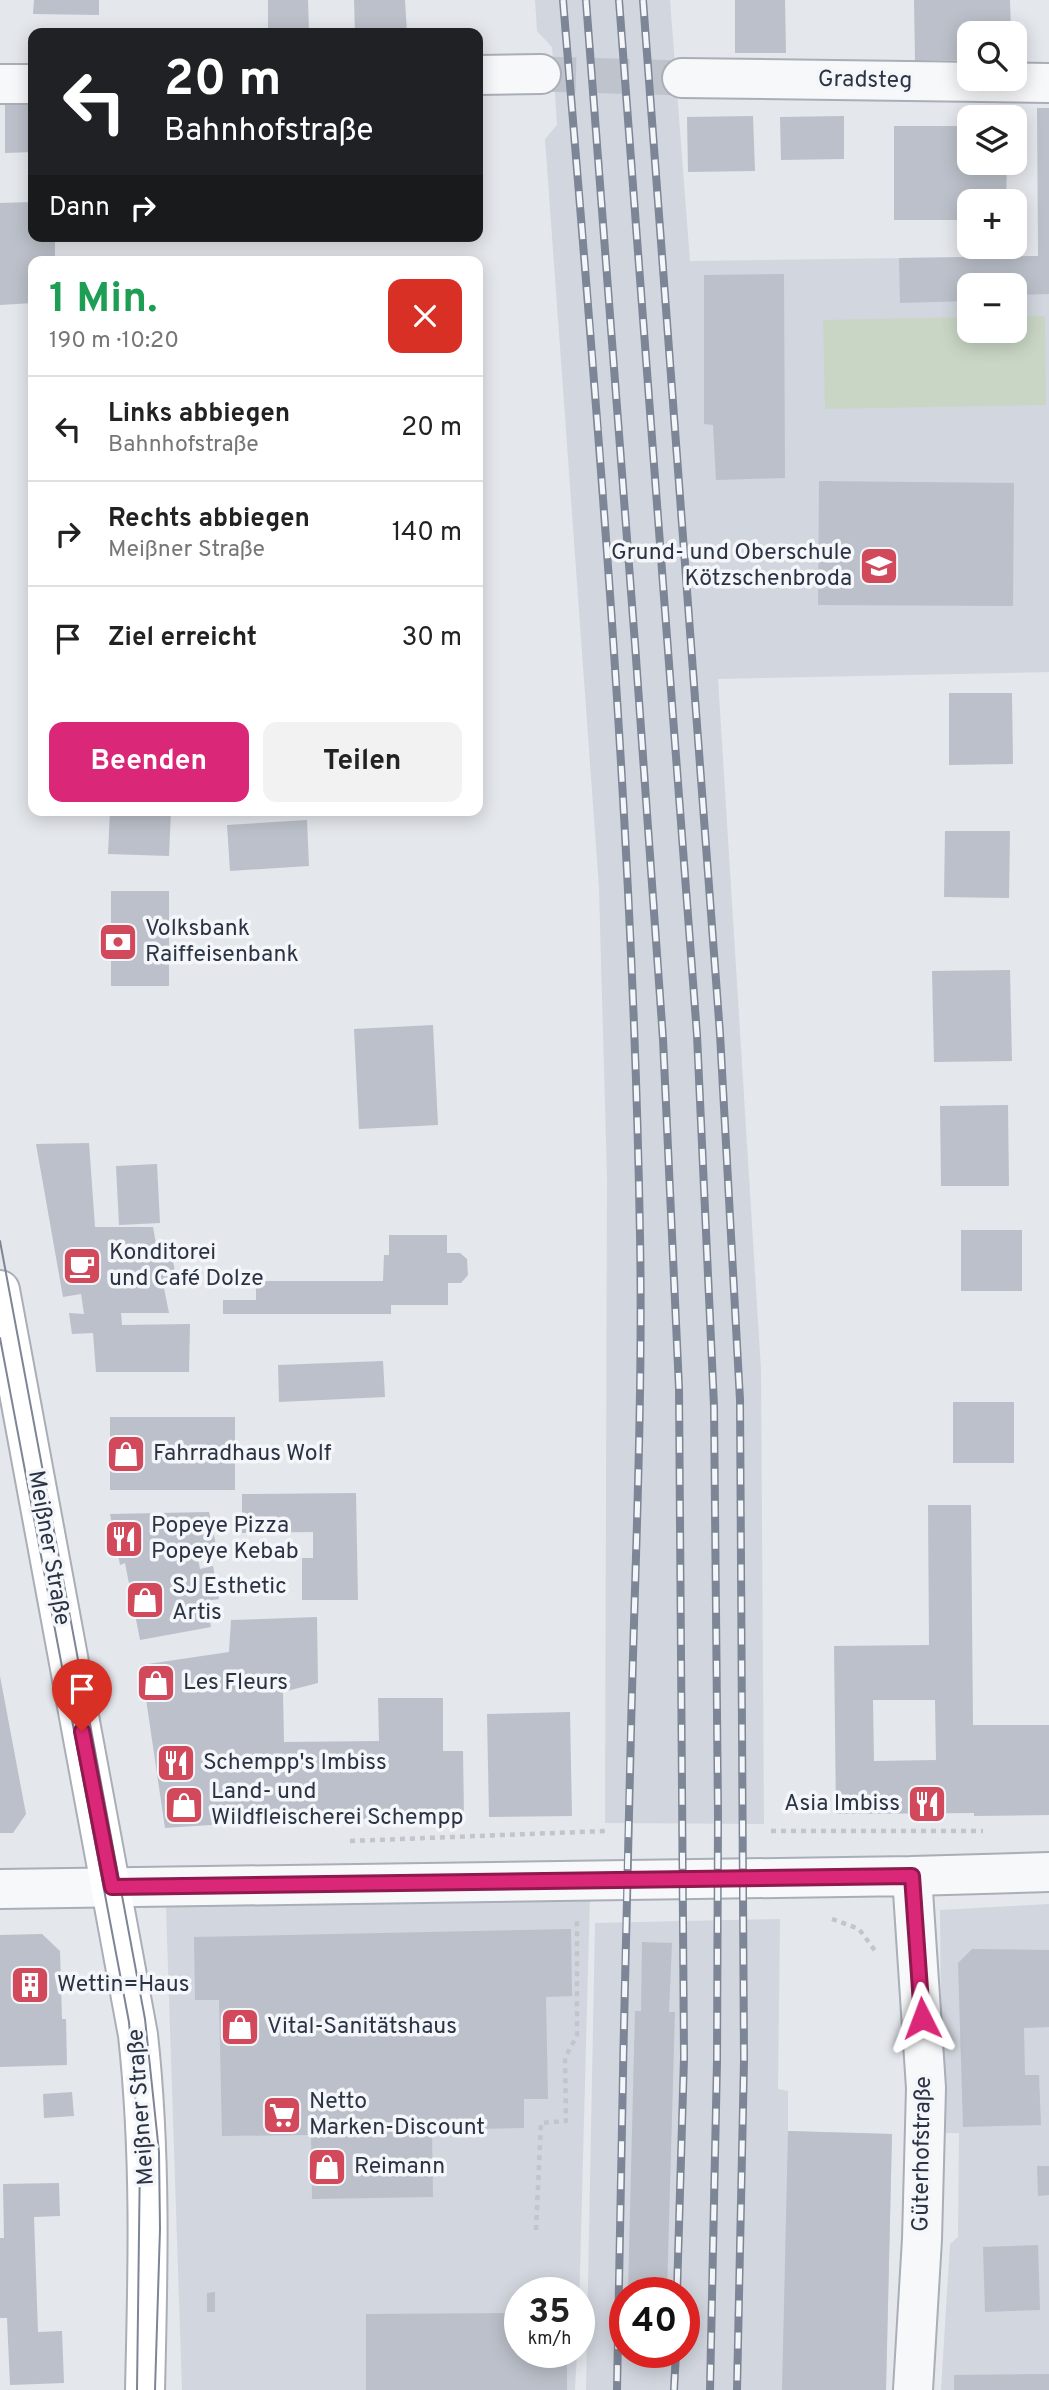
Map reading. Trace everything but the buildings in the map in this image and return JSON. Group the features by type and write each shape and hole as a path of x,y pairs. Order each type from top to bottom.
{"main road":[{"name":"Meißner Straße","path":"0,1290 138,2035 144,2090 149,2230 145,2390"}],"street":[{"path":"483,75 541,74"},
{"name":"Gradsteg","path":"682,78 1049,83"},
{"path":"0,84 28,84"},
{"path":"0,1889 1049,1872"},
{"name":"Güterhofstraße","path":"912,1876 926,2088 922,2239 913,2390"}],"path":[{"path":"771,1831 993,1831"},
{"path":"536,2231 541,2123 566,2121 565,2058 578,2035 576,1912"},
{"path":"826,1917 859,1929 891,1971 919,1970"}],"shaded area":[{"path":"535,0 670,0 690,261 957,257 1027,259 1027,256 1049,256 1049,672 718,679 761,1369 764,1824 605,1823 607,1177 599,888 545,139 557,125 552,47 537,31"},
{"path":"590,1894 580,2277 504,2277 504,2368 576,2368 575,2390 182,2390 166,1907"},
{"path":"1049,1904 1049,2390 941,2390 950,2244 958,2237 959,2133 942,2133 940,1910"},
{"path":"780,1919 778,2089 788,2091 788,2131 892,2134 886,2390 586,2390 586,2368 595,2368 595,2277 588,2277 595,1923"}],"green space":[{"path":"1045,316 1046,405 825,409 823,320 957,317 957,343 1027,343 1027,317"}],"tunnel":[{"path":"541,74 682,78"}],"tram line":[{"path":"0,1241 145,2019 159,2152 160,2229 155,2390"},
{"path":"0,1338 129,2022 140,2156 137,2390"}],"railway":[{"path":"563,0 622,772 640,1236 640,1421 617,2390"},
{"path":"586,0 663,1039 679,1388 684,2058 677,2277"},
{"path":"619,0 697,1035 714,1406 718,1816 717,2061 710,2390"},
{"path":"643,0 720,1034 740,1400 744,2060 737,2390"},
{"path":"674,2390 675,2368"}],"place":[{"name":"Grund- und Oberschule Kötzschenbroda","path":"879,566"},
{"name":"Volksbank Raiffeisenbank","path":"118,942"},
{"name":"Konditorei und Café Dolze","path":"82,1266"},
{"name":"Fahrradhaus Wolf","path":"126,1454"},
{"name":"Popeye Pizza Popeye Kebab","path":"124,1539"},
{"name":"SJ Esthetic Artis","path":"145,1600"},
{"name":"Les Fleurs","path":"156,1683"},
{"name":"Schempp's Imbiss","path":"176,1763"},
{"name":"Asia Imbiss","path":"927,1804"},
{"name":"Land- und Wildfleischerei Schempp","path":"184,1805"},
{"name":"Wettin=Haus","path":"30,1985"},
{"name":"Vital-Sanitätshaus","path":"240,2027"},
{"name":"Netto Marken-Discount","path":"282,2115"},
{"name":"Reimann","path":"327,2167"}],"route":[{"path":"82,1731 112,1887 912,1876 922,2018"}]}
